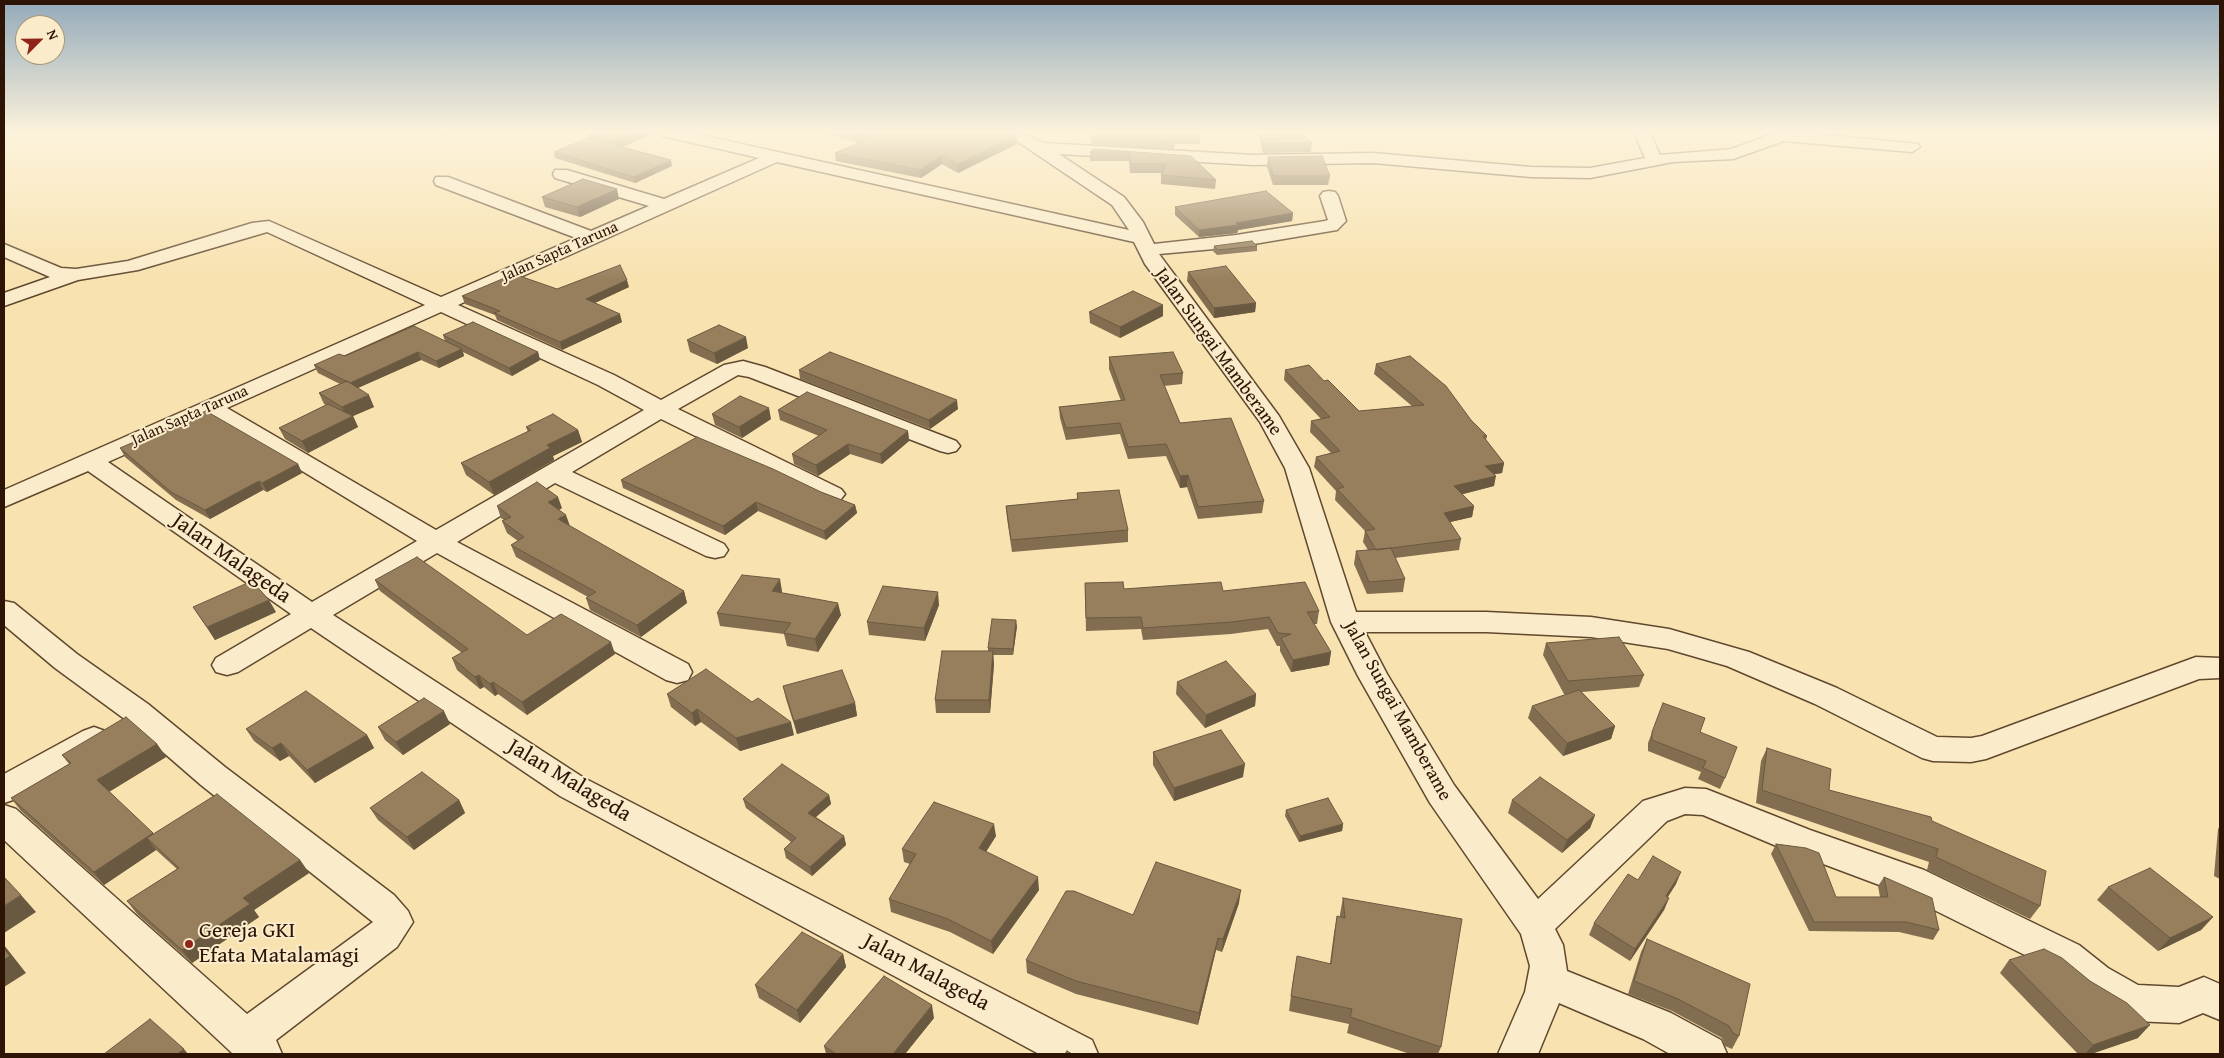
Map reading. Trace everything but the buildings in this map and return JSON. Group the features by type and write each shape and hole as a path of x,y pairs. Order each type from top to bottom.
{"street":[{"path":"446,182 592,238"},
{"path":"589,182 665,205"},
{"name":"Jalan Sapta Taruna","path":"4,499 442,306 716,182"},
{"path":"882,182 1143,244 1236,241 1331,226 1338,221 1329,196"},
{"name":"Jalan Sungai Mamberame","path":"1091,182 1118,201 1134,222 1143,244 1271,420 1297,468 1345,622 1442,794 1535,925 1544,945 1549,966 1544,992 1518,1054"},
{"path":"4,300 76,275 131,266 258,227 269,226 606,380 686,423 832,494"},
{"path":"7,254 58,274 76,275"},
{"path":"227,665 662,409 732,370 743,368 757,372 948,446"},
{"path":"210,408 285,450 437,542 677,672"},
{"name":"Jalan Malageda","path":"90,461 313,616 572,787 1078,1054"},
{"path":"554,473 715,550"},
{"path":"4,610 66,661 137,712 220,782 380,906 395,922 384,936 253,1046 4,819"},
{"path":"1345,622 1486,622 1572,626 1669,639 1738,659 1826,696 1933,749 1971,750 1986,747 2196,668 2220,668"},
{"path":"4,790 137,712"},
{"path":"1535,925 1655,811 1685,801 1706,802 1798,840 1911,881 2066,957 2094,980 2133,1003 2179,1005 2204,995 2220,1002"},
{"path":"1546,980 1657,1026 1707,1054"}],"place":[{"name":"Gereja GKI Efata Matalamagi","path":"189,944"}]}
